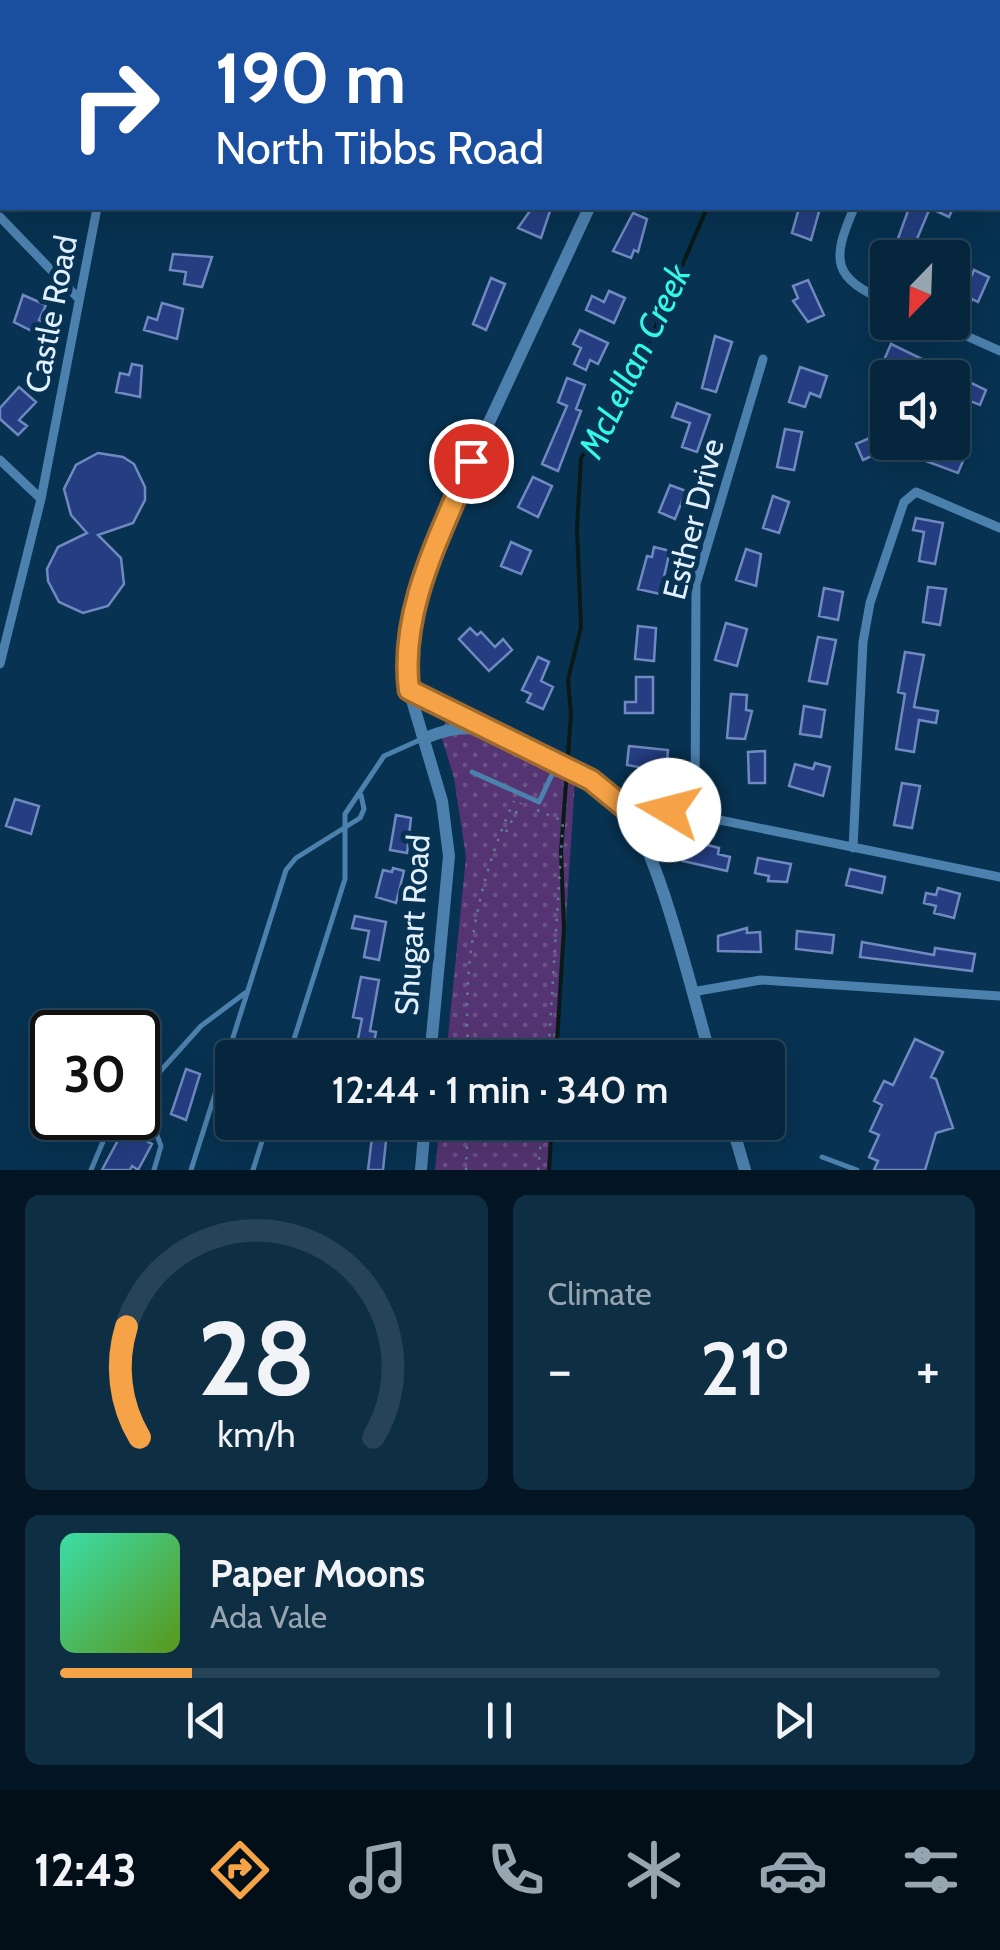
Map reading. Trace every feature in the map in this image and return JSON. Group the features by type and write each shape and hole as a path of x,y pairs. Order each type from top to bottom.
{"street":[{"name":"Castle Road","path":"0,664 40,499 97,210"},
{"name":"Shugart Road","path":"432,1040 449,856 442,801 409,690 407,635 424,574 471,461 588,210"},
{"path":"853,210 841,242 840,270 851,284 870,293"},
{"path":"0,217 78,298"},
{"path":"970,337 1000,350"},
{"name":"Esther Drive","path":"695,815 696,584 763,359"},
{"path":"0,460 40,499"},
{"path":"853,848 863,642 870,603 904,502 916,492 1000,528"},
{"path":"409,690 591,780 624,807 638,826 650,859 706,1040"},
{"path":"425,738 453,726 481,728"},
{"path":"624,807 643,805 1000,877"},
{"path":"692,992 761,980 1000,996"},
{"path":"420,1170 424,1140"},
{"path":"736,1140 745,1170"}],"lane":[{"path":"294,1040 345,878 345,814 352,800 362,795 384,756 425,738"},
{"path":"472,772 539,802 559,764"},
{"path":"191,1170 286,870 296,858 348,826 364,809 362,795"},
{"path":"160,1076 202,1026 248,991"},
{"path":"91,1170 104,1140"},
{"path":"154,1170 161,1146 159,1140"},
{"path":"253,1170 262,1140"},
{"path":"822,1157 857,1170"}],"path":[{"path":"468,1040 466,1003 478,907 488,857 514,801"},
{"path":"506,832 520,802 563,821 549,1040"},
{"path":"466,1170 467,1140"},
{"path":"538,1170 541,1140"}],"shaded area":[{"path":"446,722 575,781 558,1040 448,1040 466,857 454,778 440,732"},
{"path":"438,1140 552,1140 549,1170 435,1170"}],"building":[{"path":"531,210 550,210 541,238 518,228"},
{"path":"798,210 819,210 811,240 792,233"},
{"path":"908,210 929,210 917,240 897,240"},
{"path":"934,210 952,210 949,217"},
{"path":"633,213 647,219 638,252 634,250 631,258 613,251"},
{"path":"173,254 212,257 202,287 184,284 186,272 170,270"},
{"path":"974,270 989,277 978,302 972,299 970,304"},
{"path":"491,278 505,284 486,330 473,324"},
{"path":"808,280 824,315 808,322 793,301 798,298 793,286"},
{"path":"609,291 625,298 614,323 586,310 592,296 604,302"},
{"path":"23,295 46,305 39,320 45,323 40,335 14,322"},
{"path":"162,303 183,309 177,339 144,330 148,317 157,320"},
{"path":"580,330 608,343 598,364 590,360 586,370 574,364 581,348 573,344"},
{"path":"715,336 732,342 716,392 702,388"},
{"path":"891,344 924,360 884,360"},
{"path":"132,364 142,366 140,397 116,392 120,373 129,375"},
{"path":"800,367 827,376 820,397 810,393 805,407 789,402"},
{"path":"567,378 585,385 576,409 581,411 558,471 542,464 567,406 558,402"},
{"path":"970,382 986,390 980,405 970,401"},
{"path":"19,387 36,402 19,420 27,426 18,435 0,419 0,408"},
{"path":"677,403 710,415 697,452 682,447 690,423 672,417"},
{"path":"785,429 802,432 794,470 777,467"},
{"path":"870,438 870,457 863,460 856,444"},
{"path":"98,453 123,457 134,464 145,487 145,500 133,523 98,535 121,558 124,584 108,606 83,613 59,602 48,581 47,569 58,547 87,533 71,515 64,489 76,465"},
{"path":"923,460 963,460 958,473"},
{"path":"533,477 552,486 538,517 518,507"},
{"path":"670,485 686,491 675,519 659,512"},
{"path":"773,496 789,502 779,533 763,528"},
{"path":"916,518 943,523 935,564 919,561 924,532 913,530"},
{"path":"511,542 531,551 521,574 501,566"},
{"path":"654,547 670,551 660,594 638,589 647,556 652,557"},
{"path":"746,549 761,554 756,586 736,580"},
{"path":"928,587 946,589 940,625 923,622"},
{"path":"824,588 843,592 838,620 819,616"},
{"path":"726,623 747,629 737,666 715,660"},
{"path":"638,626 656,628 654,661 635,659"},
{"path":"470,628 477,635 481,632 495,647 503,639 512,650 489,671 459,639"},
{"path":"818,637 836,640 827,684 809,681"},
{"path":"905,652 924,655 914,707 938,711 936,723 919,720 914,752 896,749 905,694 898,692"},
{"path":"538,657 549,662 541,681 553,687 543,709 527,702 531,694 522,690"},
{"path":"636,677 653,677 653,713 625,713 625,702 636,702"},
{"path":"731,694 747,695 746,710 752,711 745,739 727,738"},
{"path":"804,706 825,710 821,737 800,734"},
{"path":"629,746 668,750 666,772 627,765"},
{"path":"765,751 765,783 749,783 748,752"},
{"path":"815,763 830,767 823,796 789,786 795,764 813,769"},
{"path":"902,783 920,786 912,828 894,825"},
{"path":"15,799 39,806 31,834 6,826"},
{"path":"396,815 411,818 407,853 390,850"},
{"path":"688,840 719,848 718,854 730,857 727,871 683,861"},
{"path":"758,858 791,864 787,882 768,881 769,876 755,873"},
{"path":"393,868 404,871 396,903 376,897 383,870 392,872"},
{"path":"850,869 885,877 882,893 846,885"},
{"path":"938,888 960,894 954,918 934,913 936,906 924,903 926,893 936,895"},
{"path":"355,916 386,922 379,960 364,957 369,931 352,928"},
{"path":"747,928 747,933 760,932 761,952 718,951 718,936"},
{"path":"797,931 834,935 832,953 796,949"},
{"path":"862,942 934,955 935,948 975,954 972,971 860,957"},
{"path":"361,977 379,980 370,1031 376,1032 374,1040 358,1040 362,1019 353,1017"},
{"path":"915,1039 943,1052 931,1077 936,1079 953,1128 936,1133 925,1170 874,1170 878,1161 869,1157 879,1135 870,1131 882,1105 874,1101 884,1081 893,1085"},
{"path":"186,1069 200,1074 186,1120 171,1114"},
{"path":"118,1140 145,1140 152,1144 138,1170 132,1166 130,1170 102,1170"},
{"path":"372,1140 386,1140 383,1170 368,1170"}],"waterway":[{"name":"McLellan Creek","path":"557,1040 564,928 561,852 571,714 568,680 581,627 577,528 581,458 636,372 706,210"},
{"name":"McLellan Creek","path":"549,1170 551,1140"}],"route":[{"path":"471,461 414,606 407,635 409,690 591,780 624,807 643,805 669,810"}]}
